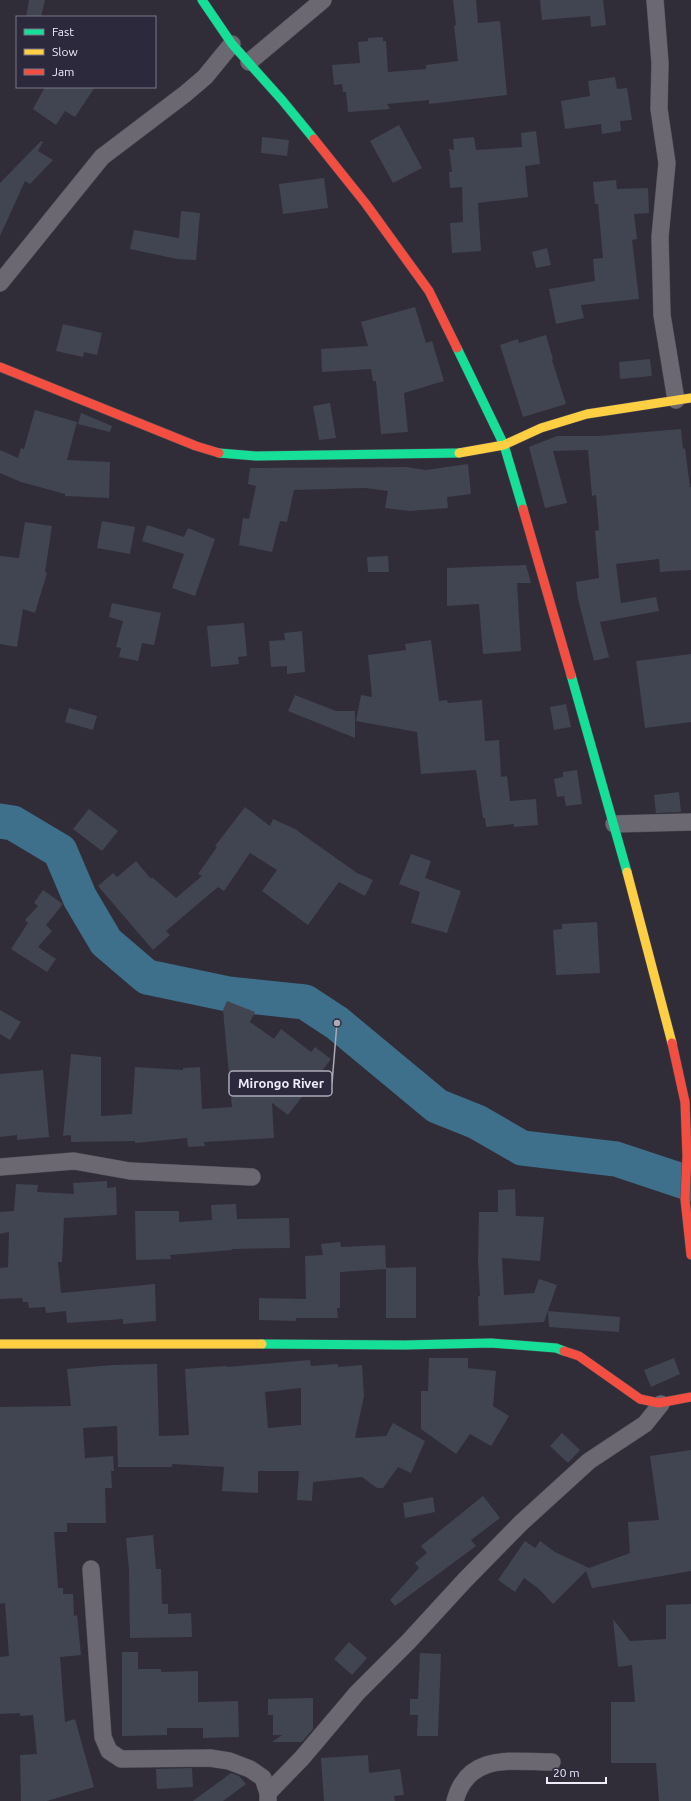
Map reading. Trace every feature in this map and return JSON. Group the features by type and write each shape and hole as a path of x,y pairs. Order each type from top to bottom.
{"street":[{"path":"202,0 232,44 282,100 366,204 429,291 504,445 636,902 680,1073 685,1102 687,1156 684,1200 691,1256"},
{"path":"249,62 323,0"},
{"path":"0,367 166,435 223,454 256,456 453,454 504,445 541,428 587,414 684,399 662,315 660,237 667,163 659,109 660,63 655,0"},
{"path":"0,282 102,157 186,94 205,77 232,44"},
{"path":"614,824 691,822"},
{"path":"0,1167 74,1161 130,1171 252,1177"},
{"path":"0,1344 405,1345 490,1343 536,1346 556,1348 579,1356 640,1399 651,1404 660,1404 691,1397"},
{"path":"268,1797 357,1693 409,1641 465,1580 521,1523 589,1461 645,1424 660,1404"},
{"path":"91,1569 103,1737 108,1751 121,1759 210,1758 229,1761 250,1768 264,1778 268,1797"},
{"path":"455,1801 459,1789 471,1772 491,1763 552,1762"}],"building":[{"path":"29,0 45,0 41,16 26,16"},
{"path":"453,0 476,0 478,23 500,21 507,95 429,104 429,100 387,104 390,109 348,112 346,92 343,92 342,84 334,85 332,65 360,63 358,42 368,41 368,38 383,37 383,41 386,41 388,72 426,69 426,65 458,61"},
{"path":"540,0 603,0 606,25 591,27 590,16 542,20"},
{"path":"615,77 617,89 627,88 632,120 620,121 621,131 602,134 601,124 565,129 561,101 590,96 588,81"},
{"path":"44,88 94,88 75,117 65,111 56,125 33,109"},
{"path":"399,125 422,168 393,183 370,141"},
{"path":"536,131 540,164 525,166 528,197 478,203 481,251 452,253 450,223 463,222 462,187 450,188 449,172 452,172 449,149 454,150 453,139 474,137 476,150 522,147 521,133"},
{"path":"262,137 289,140 287,156 261,153"},
{"path":"41,141 43,142 38,151 53,160 30,184 25,181 0,236 0,183"},
{"path":"324,178 328,208 283,214 279,184"},
{"path":"616,180 617,189 648,188 649,213 634,214 637,239 632,240 639,299 581,305 584,318 556,324 549,289 595,281 593,259 603,258 598,204 595,204 593,182"},
{"path":"181,211 200,213 196,260 177,259 130,249 134,230 179,238"},
{"path":"547,248 551,265 536,268 532,252"},
{"path":"415,307 426,343 432,341 444,381 404,393 408,432 381,434 376,381 373,381 371,369 322,372 321,349 368,346 361,322"},
{"path":"63,324 102,333 97,355 84,352 83,357 56,351"},
{"path":"546,335 566,404 523,417 500,345 518,339 519,343"},
{"path":"650,359 652,376 620,379 619,362"},
{"path":"330,403 336,438 319,440 313,406"},
{"path":"35,410 77,422 67,460 110,462 109,498 65,496 65,494 21,482 0,473 0,450 18,458 21,448 24,449"},
{"path":"81,413 112,426 110,432 78,424"},
{"path":"681,429 683,449 685,448 691,487 691,570 660,572 659,559 616,564 621,603 656,597 659,611 600,622 609,657 594,661 578,599 576,582 599,578 595,531 599,530 596,495 592,496 588,450 553,451 567,503 545,508 529,447 557,436 598,436"},
{"path":"468,464 471,494 447,497 448,508 410,511 385,508 388,491 366,488 294,490 287,522 280,521 272,552 239,545 243,518 249,519 256,486 248,484 250,468 406,467 426,470"},
{"path":"102,521 135,527 130,554 97,548"},
{"path":"25,522 52,526 45,572 47,573 35,613 23,609 17,647 0,644 0,556 19,558"},
{"path":"147,525 184,537 188,528 215,539 195,596 172,588 184,554 142,541"},
{"path":"388,556 389,572 368,572 367,557"},
{"path":"526,565 531,583 517,583 521,651 483,654 479,604 447,606 447,568"},
{"path":"112,603 161,613 154,645 142,643 138,661 119,657 121,648 116,647 123,621 109,617"},
{"path":"244,623 247,656 238,657 239,664 211,667 207,626"},
{"path":"302,631 305,672 287,674 287,666 271,667 269,641 285,640 284,633"},
{"path":"431,640 439,701 447,700 448,703 482,700 485,741 499,740 501,777 507,776 510,801 536,799 538,825 514,827 514,824 486,827 485,818 483,818 476,770 421,774 417,732 356,721 361,695 372,697 368,655 406,650 405,644"},
{"path":"691,654 691,722 645,728 636,661"},
{"path":"295,695 336,711 355,711 355,738 288,711"},
{"path":"566,704 571,727 554,730 550,707"},
{"path":"69,708 97,716 93,730 65,722"},
{"path":"577,770 582,804 566,806 564,796 557,797 554,779 563,777 563,772"},
{"path":"679,792 681,812 656,813 654,795"},
{"path":"245,807 270,826 273,819 295,829 357,873 373,880 365,896 339,882 308,925 262,891 277,870 250,853 224,891 218,887 166,931 170,935 153,950 98,886 113,873 117,877 136,861 151,879 152,877 176,898 202,876 198,874 217,847 215,846"},
{"path":"89,809 118,831 102,851 73,829"},
{"path":"411,854 431,861 425,878 461,891 447,933 411,923 420,892 399,884"},
{"path":"43,890 63,904 46,925 52,931 38,947 56,959 47,972 11,949 28,923 25,920 38,906 34,903"},
{"path":"597,922 600,973 556,975 553,930 562,929 562,924"},
{"path":"227,1001 255,1012 250,1022 274,1039 281,1029 311,1052 315,1047 331,1059 288,1115 272,1103 274,1138 204,1142 205,1146 188,1147 187,1138 135,1143 135,1141 71,1142 71,1135 63,1136 71,1054 101,1057 101,1116 132,1114 135,1067 183,1070 183,1068 200,1067 202,1109 232,1107 223,1010"},
{"path":"0,1010 21,1022 10,1040 0,1034"},
{"path":"43,1070 49,1137 17,1140 17,1135 0,1137 0,1074"},
{"path":"107,1181 107,1188 116,1187 117,1215 64,1218 62,1262 58,1262 61,1293 155,1284 156,1321 123,1324 123,1319 67,1323 66,1311 46,1313 45,1307 29,1308 28,1302 23,1302 22,1298 0,1299 0,1268 8,1267 9,1232 0,1234 0,1212 14,1211 16,1184 38,1185 37,1192 74,1194 73,1183"},
{"path":"515,1189 516,1216 544,1217 540,1261 502,1258 504,1295 534,1293 539,1279 557,1285 544,1322 479,1326 479,1212 498,1212 498,1190"},
{"path":"236,1204 237,1219 289,1218 290,1248 232,1249 170,1255 171,1259 136,1260 135,1211 179,1211 179,1222 212,1220 211,1205"},
{"path":"340,1242 341,1247 385,1245 386,1268 416,1267 416,1318 386,1318 386,1269 340,1272 340,1308 337,1308 338,1318 296,1318 296,1321 259,1320 259,1298 306,1299 305,1256 323,1255 321,1244"},
{"path":"548,1311 620,1317 619,1332 549,1327"},
{"path":"429,1358 468,1358 468,1368 496,1371 493,1406 509,1416 491,1446 470,1434 456,1454 421,1429 421,1391 428,1391"},
{"path":"674,1358 680,1374 651,1387 644,1370"},
{"path":"310,1360 311,1366 338,1364 338,1367 362,1365 364,1396 355,1438 386,1436 393,1423 425,1441 411,1473 398,1467 383,1488 377,1488 362,1477 313,1482 312,1501 297,1500 299,1471 258,1471 258,1493 222,1491 224,1467 172,1464 172,1467 118,1467 117,1426 83,1428 85,1458 113,1456 114,1471 111,1471 112,1488 105,1488 106,1523 67,1523 67,1532 54,1532 58,1588 63,1588 63,1594 73,1594 74,1616 77,1615 81,1655 60,1657 65,1722 75,1719 94,1787 47,1801 21,1801 20,1755 37,1754 33,1715 20,1716 20,1713 0,1714 0,1657 9,1656 5,1603 0,1604 0,1407 71,1406 67,1369 113,1365 157,1364 159,1436 189,1435 185,1369","holes":["301,1388 301,1425 268,1428 265,1392"]},
{"path":"562,1433 580,1450 568,1463 550,1446"},
{"path":"691,1450 691,1571 592,1588 586,1571 553,1604 539,1589 524,1578 515,1592 498,1580 525,1541 535,1548 540,1541 555,1552 589,1568 630,1553 628,1522 659,1520 650,1456"},
{"path":"483,1496 500,1518 471,1540 476,1546 395,1606 390,1600 419,1568 415,1563 427,1553 421,1546"},
{"path":"433,1497 435,1512 405,1518 403,1503"},
{"path":"153,1535 156,1569 161,1569 162,1604 168,1604 168,1614 191,1613 192,1637 130,1638 129,1570 126,1538"},
{"path":"691,1604 691,1801 659,1801 656,1763 611,1763 611,1702 635,1702 632,1665 618,1667 613,1619 630,1641 666,1639 666,1605"},
{"path":"349,1642 367,1658 352,1675 334,1659"},
{"path":"122,1652 138,1652 138,1669 161,1669 161,1672 198,1671 198,1702 238,1701 239,1737 203,1738 203,1728 167,1728 167,1735 122,1736"},
{"path":"420,1653 441,1654 438,1736 417,1736 418,1715 410,1715 410,1699 418,1699"},
{"path":"313,1698 313,1729 302,1742 272,1742 282,1735 273,1735 273,1715 268,1715 268,1699"},
{"path":"368,1755 369,1773 400,1769 404,1795 394,1796 395,1801 324,1801 321,1758"},
{"path":"192,1768 193,1787 157,1789 156,1769"},
{"path":"231,1773 239,1776 246,1784 223,1801 193,1801"}],"waterway":[{"path":"0,821 13,823 60,851 80,898 106,942 147,977 228,994 305,1002 337,1023 437,1106 477,1122 522,1148 616,1159 691,1184"}],"traffic: fast":[{"path":"202,0 232,44 282,100 314,139"},
{"path":"457,348 504,445 523,509"},
{"path":"219,453 256,456 459,453"},
{"path":"571,675 627,872"},
{"path":"262,1344 405,1345 491,1343 556,1348 564,1351"}],"traffic: slow":[{"path":"459,453 504,445 541,428 587,414 691,398"},
{"path":"627,872 672,1043"},
{"path":"0,1344 262,1344"}],"traffic: jam":[{"path":"314,139 366,204 429,291 457,348"},
{"path":"0,367 196,446 219,453"},
{"path":"523,509 571,675"},
{"path":"672,1043 685,1102 687,1156 685,1199 691,1255"},
{"path":"564,1351 579,1356 640,1399 659,1403 691,1397"}],"place":[{"name":"Mirongo River","path":"337,1023"}]}
